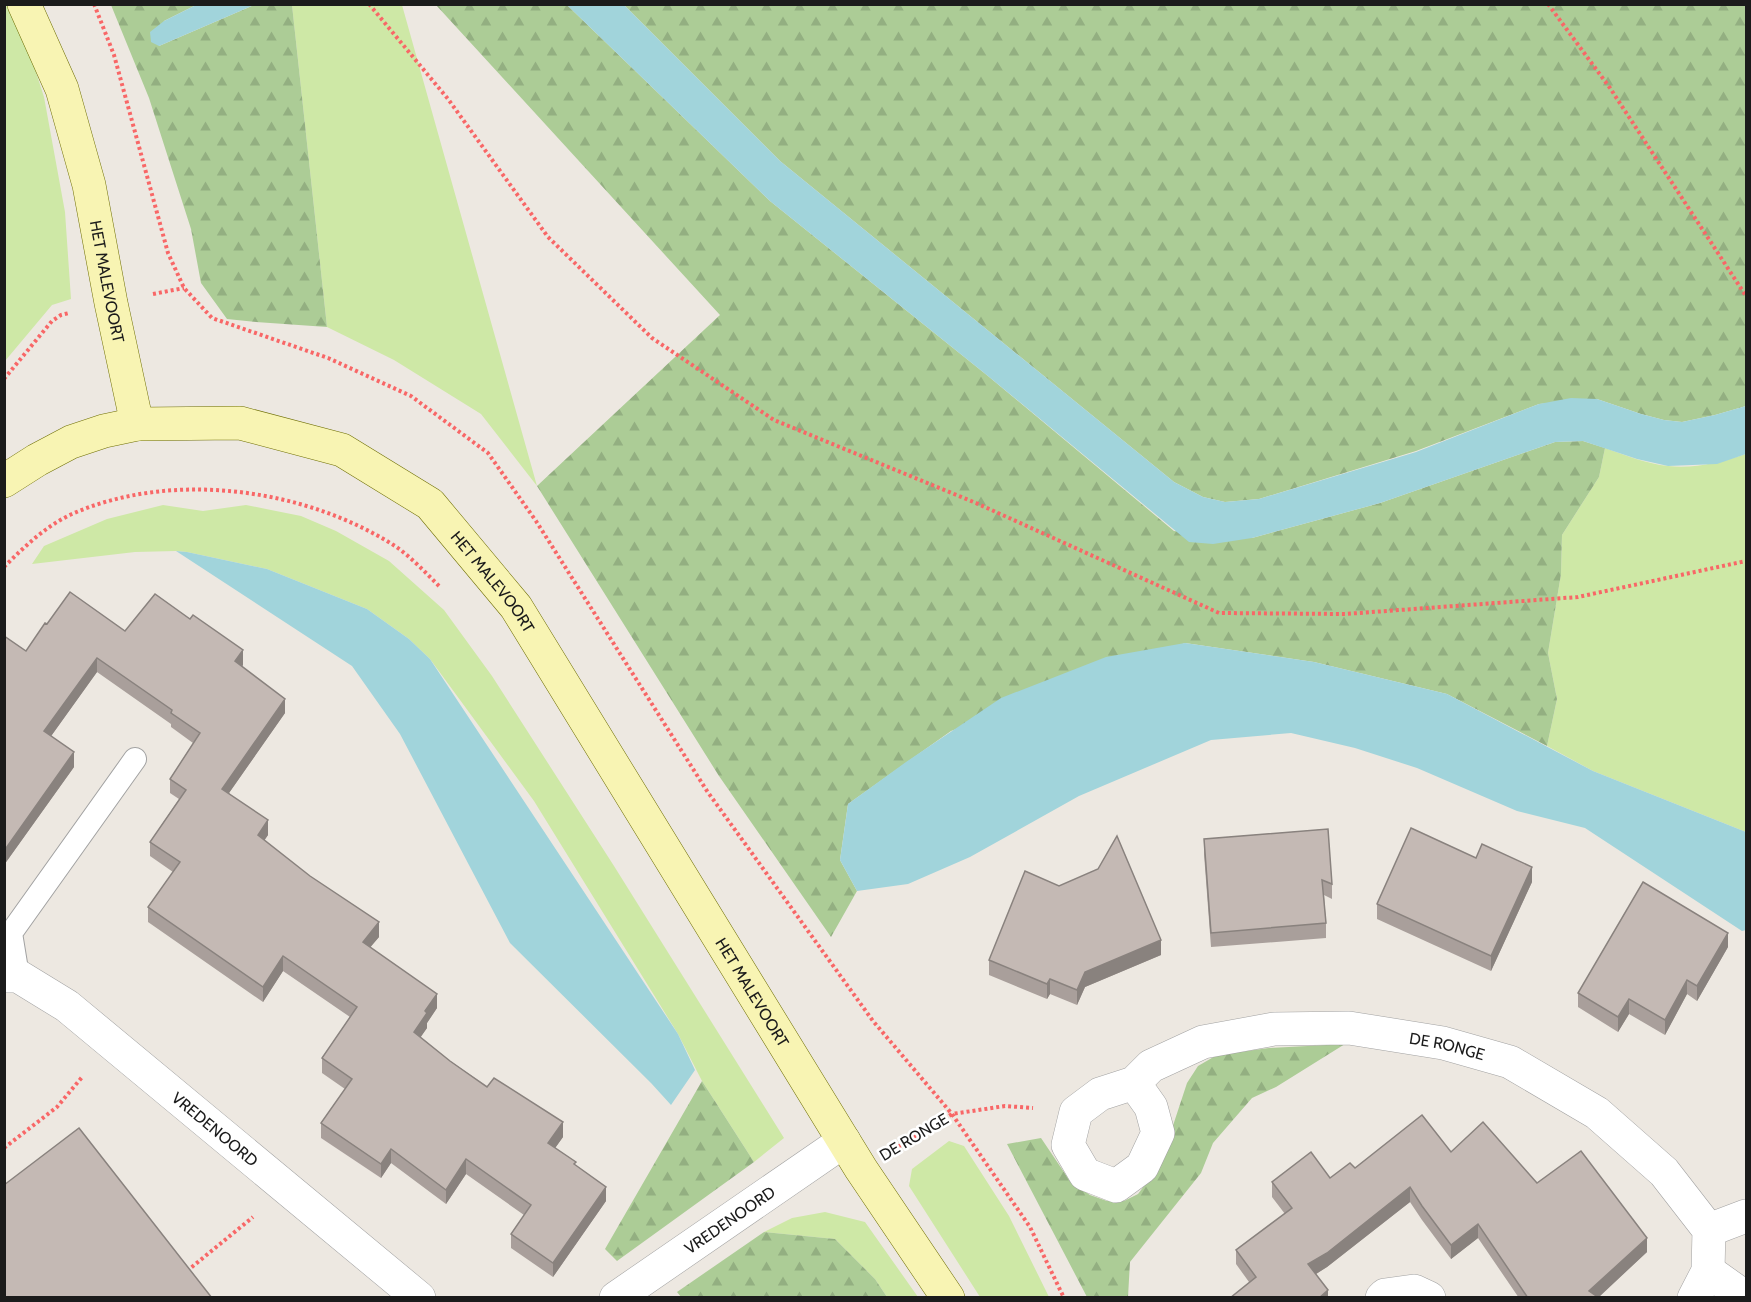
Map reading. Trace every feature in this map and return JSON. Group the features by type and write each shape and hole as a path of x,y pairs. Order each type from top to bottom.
{"street":[{"name":"HET MALEVOORT","path":"24,4 62,89 89,184 136,424 240,423 342,450 430,504 516,607 844,1142 948,1298"},
{"path":"4,481 71,442 136,424"},
{"name":"VREDENOORD","path":"11,976 67,1006 419,1298"},
{"name":"DE RONGE","path":"1076,1112 1101,1094 1134,1083 1151,1066 1203,1042 1274,1029 1349,1028 1443,1043 1510,1062 1596,1113 1664,1172 1709,1230"},
{"path":"1076,1112 1068,1145 1085,1174 1116,1186 1142,1167 1158,1133 1151,1107 1134,1083"},
{"name":"VREDENOORD","path":"616,1298 844,1142"},
{"path":"1746,1216 1709,1230 1701,1284 1746,1297"},
{"path":"1382,1298 1385,1295 1414,1291 1429,1298"}],"lane":[{"path":"11,976 11,933 135,759"}],"path":[{"path":"369,4 448,99 548,237 652,338 774,420 975,502 1219,613 1345,614 1578,597 1746,561"},
{"path":"1548,4 1610,88 1746,296"},
{"path":"4,567 44,530 70,514 101,503 131,495 172,490 224,490 307,505 356,526 395,546 441,588"},
{"path":"4,1148 57,1107 111,1043"},
{"name":"DE RONGE","path":"861,1169 952,1114 1005,1106 1076,1112"},
{"path":"180,1276 287,1189"}],"green space":[{"path":"14,4 44,97 65,212 71,299 52,305 5,361 4,5"},
{"path":"111,5 196,5 164,21 159,46 254,5 292,5 327,327 227,319 201,283 191,229 149,98"},
{"path":"292,5 402,5 537,486 481,414 394,360 327,327"},
{"path":"436,5 567,5 770,201 988,376 1174,531 1252,538 1380,503 1555,442 1583,441 1605,448 1599,477 1562,535 1561,574 1548,653 1557,699 1547,746 1447,694 1314,662 1185,643 951,731 848,804 840,860 857,891 831,937 719,776 537,486 720,315"},
{"path":"624,5 1746,5 1746,406 1682,422 1641,414 1597,399 1539,404 1416,451 1259,499 1225,502 1203,497 1174,482 780,161"},
{"path":"1605,448 1636,459 1678,467 1708,464 1746,454 1746,832 1593,771 1547,746 1557,699 1548,653 1561,574 1562,535 1599,477"},
{"path":"163,505 203,511 246,505 301,516 336,531 389,561 444,610 492,676 784,1138 754,1162 702,1081 678,1034 534,801 430,659 409,639 367,609 267,569 187,552 135,552 32,564 44,546 107,519"},
{"path":"1345,1044 1276,1087 1252,1098 1213,1143 1201,1173 1130,1262 1128,1297 1087,1297 1007,1144 1041,1138 1070,1181 1090,1195 1107,1201 1124,1201 1138,1194 1160,1165 1187,1083 1198,1066 1217,1055 1269,1048"},
{"path":"702,1081 754,1162 617,1261 605,1249"},
{"path":"949,1141 964,1146 1009,1216 1049,1297 980,1297 909,1186 912,1169"},
{"path":"825,1212 865,1222 918,1297 887,1297 875,1279 835,1239 764,1232 792,1218"},
{"path":"764,1232 835,1239 875,1279 887,1297 681,1297 677,1292"}],"water":[{"path":"196,5 254,5 159,46 151,42 150,32 164,21"},
{"path":"567,5 624,5 780,161 1174,482 1203,497 1225,502 1259,499 1416,452 1539,404 1571,398 1597,399 1641,414 1682,422 1746,406 1746,454 1717,464 1668,466 1637,459 1583,441 1555,442 1380,503 1252,538 1213,544 1189,542 988,376 770,201"},
{"path":"176,551 267,569 367,609 409,639 430,659 678,1034 695,1070 671,1105 510,943 400,734 352,666"},
{"path":"1185,643 1314,662 1447,694 1593,771 1746,832 1746,930 1742,931 1585,828 1517,811 1417,768 1355,748 1291,733 1211,740 1079,796 970,857 908,884 857,891 840,860 848,804 1001,698 1106,657"}],"building":[{"path":"70,592 125,631 155,594 190,619 193,615 243,650 235,661 285,699 222,789 268,820 258,835 310,876 379,922 363,942 437,994 414,1032 487,1087 494,1078 563,1122 548,1143 606,1187 553,1263 511,1234 531,1205 466,1159 446,1190 391,1149 381,1164 321,1123 352,1079 322,1058 357,1007 283,956 263,987 148,907 180,862 150,842 186,790 170,779 200,733 171,713 172,710 97,658 44,731 74,752 4,851 4,636 26,651"},
{"path":"1411,828 1476,858 1482,844 1532,867 1491,956 1377,904"},
{"path":"1328,829 1332,884 1322,880 1326,923 1211,933 1204,839"},
{"path":"1117,836 1161,940 1085,972 1077,990 1050,979 1047,984 989,960 1025,871 1059,886 1098,869"},
{"path":"1643,882 1728,933 1697,986 1687,980 1665,1020 1629,999 1618,1017 1578,993"},
{"path":"1422,1115 1451,1152 1483,1122 1537,1183 1581,1151 1647,1238 1589,1291 1599,1298 1528,1298 1478,1224 1451,1245 1410,1187 1327,1253 1308,1264 1328,1290 1319,1298 1230,1298 1256,1277 1236,1250 1292,1208 1272,1182 1311,1152 1330,1178 1350,1163 1355,1168"},
{"path":"79,1128 212,1298 4,1298 4,1185"}]}
